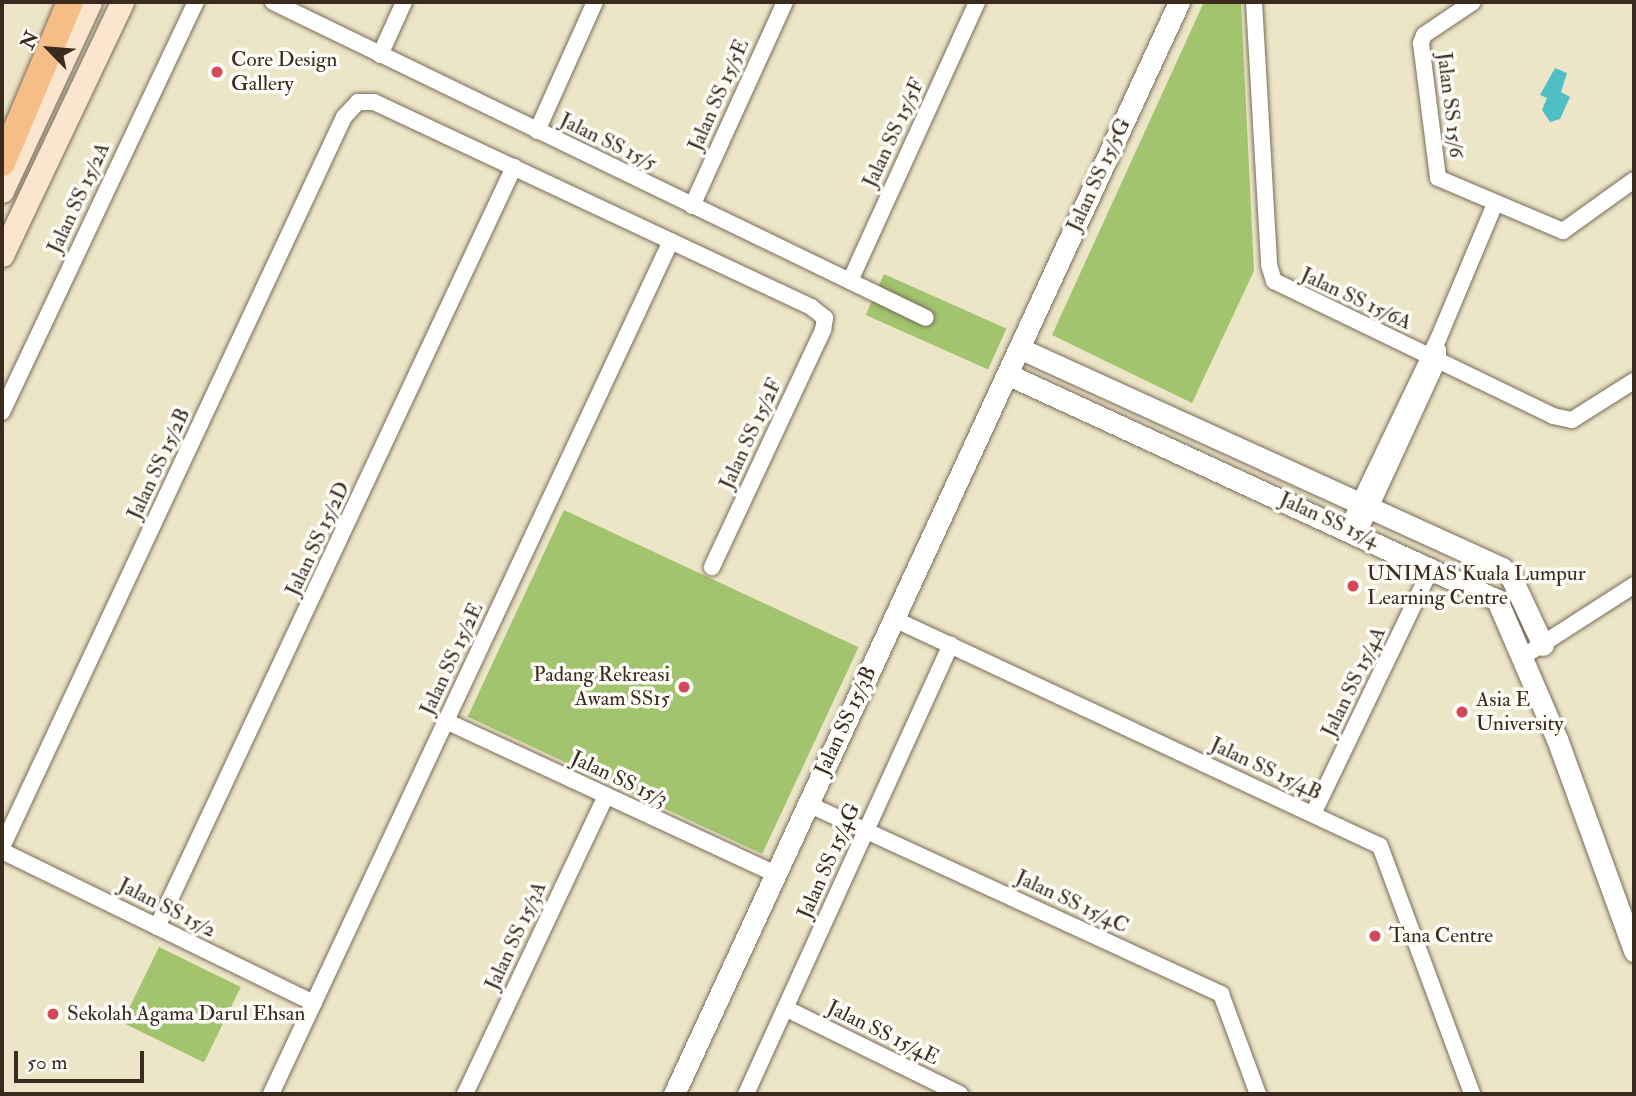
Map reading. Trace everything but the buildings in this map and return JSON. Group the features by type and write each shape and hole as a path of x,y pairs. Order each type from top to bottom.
{"main road":[{"path":"2,163 70,2"},
{"path":"2,191 90,2"},
{"path":"2,255 122,2"}],"street":[{"name":"Jalan SS 15/2A","path":"2,412 196,2"},
{"name":"Jalan SS 15/5","path":"273,2 926,318"},
{"path":"380,55 404,2"},
{"path":"537,131 595,2"},
{"name":"Jalan SS 15/5E","path":"692,206 785,2"},
{"name":"Jalan SS 15/5F","path":"850,281 977,2"},
{"name":"Jalan SS 15/5G","path":"1019,348 1179,2"},
{"name":"Jalan SS 15/6A","path":"1254,2 1269,265 1274,281 1553,416 1572,421 1634,381"},
{"name":"Jalan SS 15/6","path":"1473,2 1424,35 1421,43 1438,178 1563,231 1634,180"},
{"name":"Jalan SS 15/2B","path":"2,849 344,117 358,102 374,102 514,167"},
{"path":"514,167 671,241"},
{"name":"Jalan SS 15/2D","path":"157,927 514,167"},
{"path":"1353,530 1432,357 1495,204"},
{"name":"Jalan SS 15/2F","path":"671,241 811,307 825,318 823,330 712,567"},
{"name":"Jalan SS 15/2E","path":"271,1094 671,241"},
{"name":"Jalan SS 15/3B","path":"674,1094 1019,348"},
{"name":"Jalan SS 15/4","path":"1019,348 1365,503 1507,572 1543,645"},
{"name":"Jalan SS 15/4","path":"1007,374 1353,530 1497,600 1524,656 1634,951"},
{"name":"Jalan SS 15/4A","path":"1313,814 1432,567"},
{"path":"1524,656 1634,585"},
{"name":"Jalan SS 15/4B","path":"894,619 1380,846 1472,1094"},
{"name":"Jalan SS 15/4G","path":"746,1094 951,645"},
{"name":"Jalan SS 15/3","path":"446,721 776,874"},
{"name":"Jalan SS 15/3A","path":"464,1094 606,796"},
{"name":"Jalan SS 15/4C","path":"808,804 1221,994 1258,1094"},
{"name":"Jalan SS 15/2","path":"2,849 314,1003"},
{"name":"Jalan SS 15/4E","path":"787,1009 960,1094"}],"green space":[{"path":"1204,2 1241,2 1254,271 1192,403 1052,335"},
{"path":"884,274 1006,329 988,370 866,315"},
{"name":"Padang Rekreasi Awam SS15","path":"564,510 859,647 762,854 468,717"},
{"path":"159,947 241,987 204,1062 122,1022"}],"water":[{"path":"1555,68 1567,73 1561,92 1570,97 1560,119 1550,122 1542,110 1547,98 1540,95"}],"place":[{"name":"Core Design Gallery","path":"217,72"},
{"name":"UNIMAS Kuala Lumpur Learning Centre","path":"1353,586"},
{"name":"Padang Rekreasi Awam SS15","path":"684,687"},
{"name":"Asia E University","path":"1462,712"},
{"name":"Tana Centre","path":"1375,936"},
{"name":"Sekolah Agama Darul Ehsan","path":"53,1014"}]}
